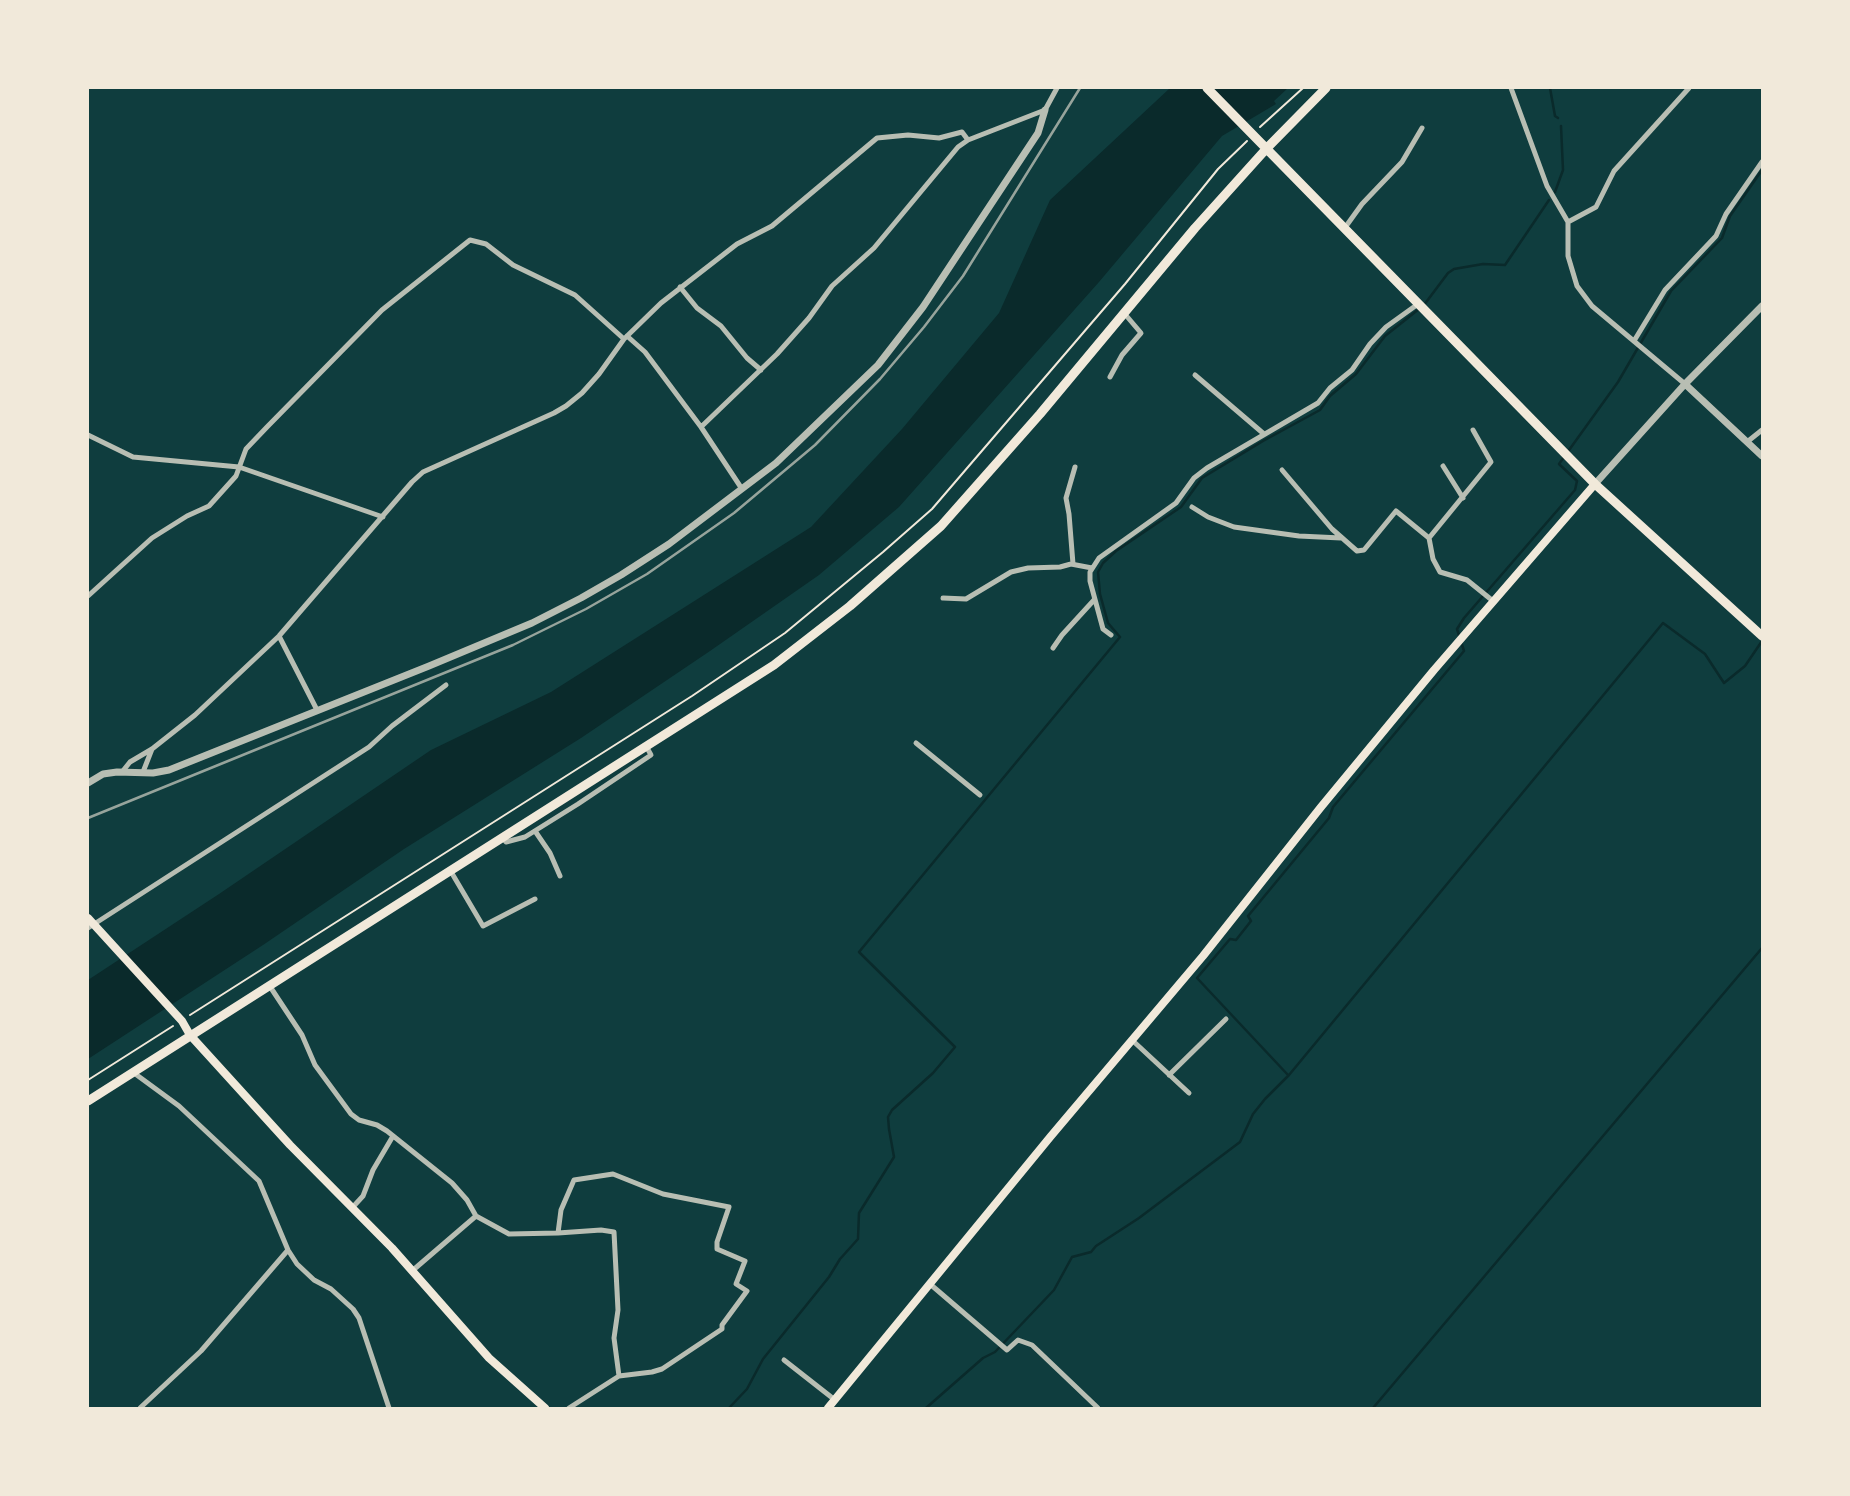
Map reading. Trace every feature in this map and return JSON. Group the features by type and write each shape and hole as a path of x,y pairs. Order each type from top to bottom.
{"main road":[{"path":"1207,88 1595,484 1762,636"},
{"path":"88,1101 774,665 850,606 941,526 1040,414 1264,145 1326,88"},
{"path":"828,1409 1212,945 1321,807 1595,484"},
{"path":"91,925 182,1021 190,1035 290,1145 412,1271 489,1357 545,1409"}],"street":[{"path":"88,783 103,774 169,769 532,623 621,575 669,544 743,489 810,433 878,365 923,307 1038,132 1045,110 1057,88"},
{"path":"1511,88 1547,186 1568,222 1568,256 1577,286 1592,306 1644,347 1762,456"},
{"path":"1568,222 1595,207 1614,171 1689,88"},
{"path":"701,427 761,370 809,318 832,286 874,248 947,159 968,140 1045,110"},
{"path":"1345,229 1362,204 1402,162 1422,128"},
{"path":"122,772 130,762 152,749 195,715 279,636 423,472 566,406 599,374 625,337 680,287 737,244 772,226 877,138 908,135 939,138 962,132 968,140"},
{"path":"1634,341 1665,290 1716,236 1726,214 1762,162"},
{"path":"88,596 152,538 209,506 236,475 246,449 267,427 382,310 470,240 486,244 513,265 575,295 645,352 743,489"},
{"path":"680,287 697,308 721,326 747,358 761,370"},
{"path":"1111,635 1103,629 1090,581 1092,568 1098,558 1176,503 1194,478 1318,404 1330,388 1352,370 1386,327 1418,304"},
{"path":"1595,484 1685,384 1762,306"},
{"path":"1110,377 1122,355 1141,332 1124,313"},
{"path":"1195,375 1264,434"},
{"path":"1429,538 1491,462 1473,430"},
{"path":"1747,442 1762,430"},
{"path":"88,435 132,457 239,467 383,517"},
{"path":"1443,466 1463,498"},
{"path":"1073,564 1066,498 1075,467"},
{"path":"1282,470 1341,538 1357,551 1364,550 1396,511 1429,538 1433,559 1440,572 1468,580 1493,601"},
{"path":"1192,507 1208,517 1234,527 1299,536 1341,538"},
{"path":"943,598 966,599 1011,572 1028,568 1073,564 1092,568"},
{"path":"1053,648 1094,600"},
{"path":"279,636 317,710"},
{"path":"91,925 369,747 446,685"},
{"path":"916,743 980,794"},
{"path":"502,837 506,842 535,831 651,755 646,746"},
{"path":"143,772 152,749"},
{"path":"535,831 550,853 560,876"},
{"path":"450,870 483,926 535,899"},
{"path":"269,985 342,1104 359,1120 377,1125 393,1136 452,1183 467,1200 476,1216 509,1234 601,1230 614,1232 618,1310 614,1338 620,1376"},
{"path":"1169,1075 1226,1018"},
{"path":"1132,1040 1189,1093"},
{"path":"134,1073 179,1106 259,1181 288,1250 297,1264 314,1280 331,1289 359,1318 366,1333 388,1409"},
{"path":"352,1208 363,1196 373,1170 393,1136"},
{"path":"558,1233 561,1210 574,1180 613,1174 663,1194 729,1207 717,1249 746,1261 736,1284 747,1292 722,1325 722,1329 662,1368 620,1376 569,1409"},
{"path":"412,1271 476,1216"},
{"path":"139,1409 201,1351 288,1250"},
{"path":"930,1284 1007,1350 1018,1340 1032,1345 1098,1409"},
{"path":"784,1360 835,1400"}],"path":[{"path":"1261,127 1303,88"},
{"path":"88,1080 692,696 785,633 932,509 1125,284 1218,169 1252,135"}],"water":[{"path":"1170,88 1288,88 1274,101 1276,104 1222,136 1099,282 899,507 819,575 710,651 581,738 404,849 88,1059 88,980 431,750 551,692 811,527 902,429 999,313 1050,200"}],"waterway":[{"path":"1550,88 1555,116 1558,118"},
{"path":"1555,192 1563,170 1561,126"},
{"path":"1288,1075 1197,978 1230,939 1236,940 1251,921 1248,916 1329,818 1333,807 1464,651 1457,629 1464,618 1575,490 1577,481 1559,464 1618,382 1671,291 1722,238 1730,216 1762,170"},
{"path":"1424,305 1454,269 1483,264 1505,265 1549,200"},
{"path":"729,1408 747,1389 763,1359 858,1239 859,1213 894,1157 888,1117 892,1110 933,1073 955,1047 859,952 1120,637 1108,623 1100,594 1098,572 1103,563 1116,551 1181,507 1202,478 1320,410 1330,396 1356,374 1385,336 1419,309"},
{"path":"926,1408 983,1358 995,1352 1054,1290 1072,1257 1091,1252 1240,1142 1253,1114 1265,1099 1289,1075 1663,623 1705,654 1724,683 1745,666 1762,641"},
{"path":"1373,1408 1762,948"}],"railway":[{"path":"88,818 513,645 586,609 647,574 734,513 815,445 880,379 924,327 963,276 1080,88"}]}
